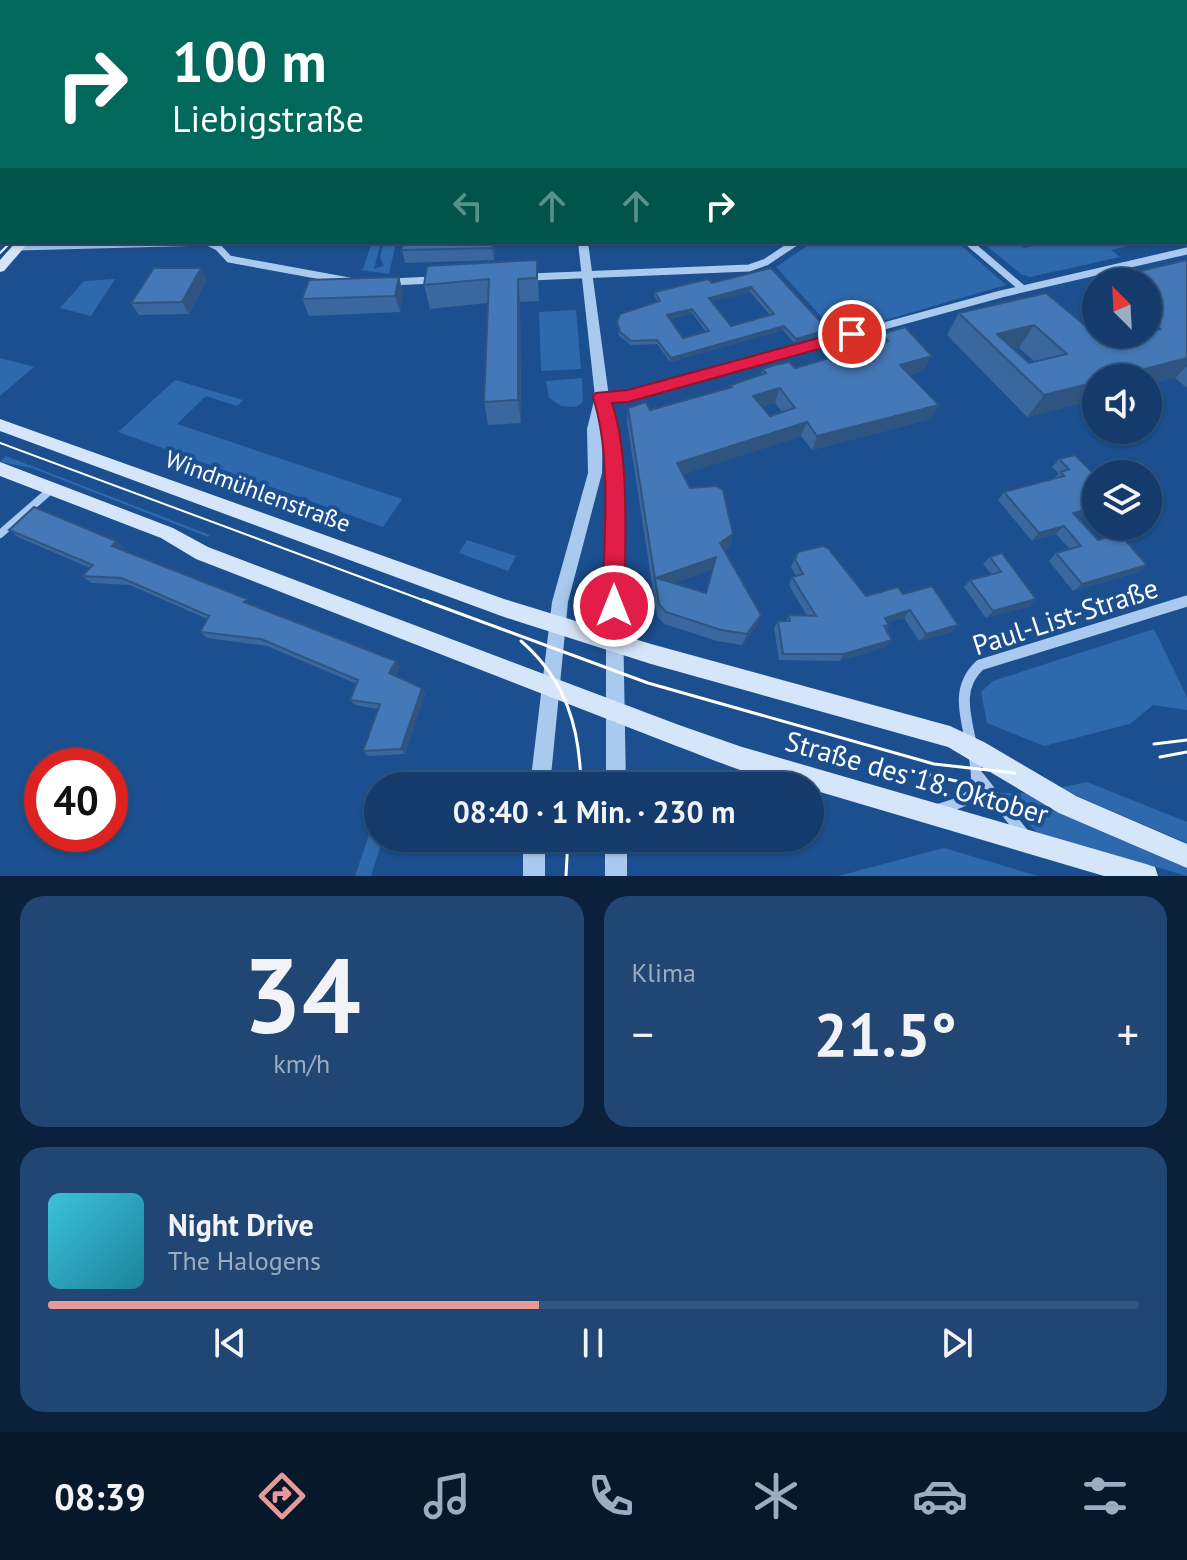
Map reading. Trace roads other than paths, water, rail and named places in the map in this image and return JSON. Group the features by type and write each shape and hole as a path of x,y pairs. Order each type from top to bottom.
{"main road":[{"path":"0,268 20,245"},
{"name":"Windmühlenstraße","path":"0,425 498,606 615,643"},
{"path":"0,469 53,488"},
{"name":"Straße des 18. Oktober","path":"53,488 167,533 202,553 672,734 742,758 1146,876"},
{"name":"Straße des 18. Oktober","path":"615,643 923,728 971,746 1078,810 1187,856"}],"street":[{"path":"20,245 83,244"},
{"path":"212,244 229,259 355,282"},
{"path":"583,244 602,397 613,450 616,772"},
{"path":"527,277 749,268 766,262 793,244"},
{"path":"970,244 1022,288"},
{"path":"602,397 628,396 1022,288 1187,251"},
{"path":"382,282 447,280"},
{"path":"541,772 557,625 595,473 594,429 602,397"},
{"path":"0,534 53,488"},
{"name":"Paul-List-Straße","path":"1032,842 1007,816 978,777 963,686 966,675 980,665 1187,601"},
{"path":"923,810 966,802 974,795 978,777"},
{"path":"534,852 534,876"},
{"path":"616,852 616,876"}],"tram line":[{"path":"0,253 9,244"},
{"path":"0,443 428,602"},
{"path":"423,600 648,683 934,764 1015,773"},
{"path":"521,641 549,672 568,706 578,744 580,772"},
{"path":"1154,744 1187,740"},
{"path":"1160,757 1187,752"},
{"path":"912,771 978,786"},
{"path":"566,876 567,852"}]}
